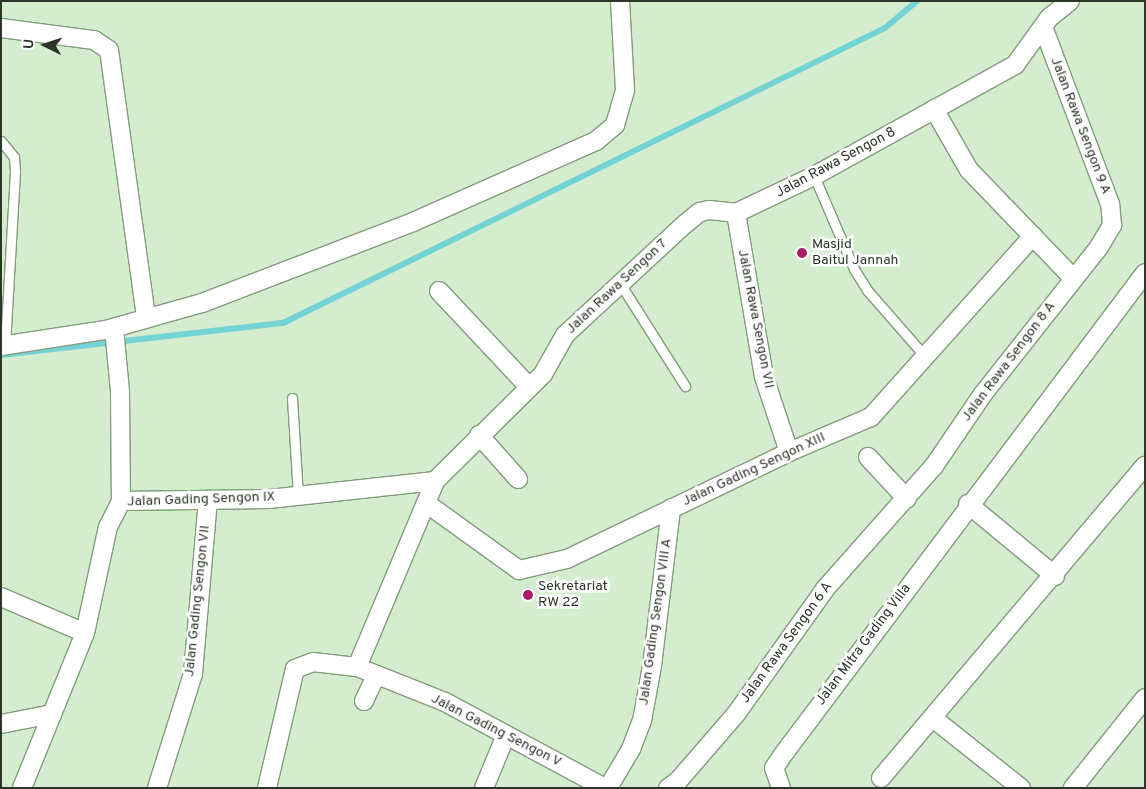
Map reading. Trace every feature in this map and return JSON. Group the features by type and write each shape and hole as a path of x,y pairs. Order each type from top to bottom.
{"street":[{"path":"3,346 115,332 146,318 202,303 413,222 596,141 615,125 623,98 620,1"},
{"name":"Jalan Rawa Sengon 8","path":"736,213 814,176 1015,65 1043,27 1070,1"},
{"name":"Jalan Rawa Sengon 9 A","path":"1043,27 1110,204 1112,226"},
{"path":"1,28 94,40 110,50 146,318"},
{"path":"934,109 969,170 1073,278"},
{"name":"Jalan Rawa Sengon 7","path":"435,481 479,435 543,374 565,335 700,212 709,210 736,213"},
{"name":"Jalan Rawa Sengon VII","path":"736,213 764,377 789,452"},
{"name":"Jalan Rawa Sengon 8 A","path":"907,499 1073,278 1099,247 1112,226"},
{"name":"Jalan Gading Sengon XIII","path":"426,503 520,570 566,559 789,452 871,417 924,355 1033,236"},
{"name":"Jalan Mitra Gading Villa","path":"781,788 774,768 782,756 968,504 1145,273"},
{"path":"439,291 529,387"},
{"path":"115,332 120,392 121,501"},
{"path":"479,435 518,479"},
{"path":"868,457 907,499"},
{"path":"881,778 934,719 1055,576 1145,466"},
{"path":"357,667 435,481"},
{"name":"Jalan Gading Sengon IX","path":"22,788 85,633 108,527 121,501 298,496 435,481"},
{"name":"Jalan Rawa Sengon 6 A","path":"668,788 678,781 736,714 825,589 907,499"},
{"name":"Jalan Gading Sengon VII","path":"156,788 193,674 208,500"},
{"path":"968,504 1055,576"},
{"name":"Jalan Gading Sengon VIII A","path":"606,788 631,749 642,721 652,666 671,508"},
{"path":"1,597 85,633"},
{"name":"Jalan Gading Sengon V","path":"267,788 295,669 313,662 357,667 445,702 606,788"},
{"path":"364,701 376,675"},
{"path":"1073,788 1145,698"},
{"path":"1,724 52,714"},
{"path":"934,719 1020,788"},
{"path":"484,788 506,735"}],"lane":[{"path":"1,141 14,156 15,172 3,346"},
{"path":"814,176 863,283 924,355"},
{"path":"621,285 685,386"},
{"path":"292,398 298,496"}],"waterway":[{"path":"1,355 283,323 885,28 917,1"}],"place":[{"name":"Masjid Baitul Jannah","path":"802,253"},
{"name":"Sekretariat RW 22","path":"528,595"}]}
